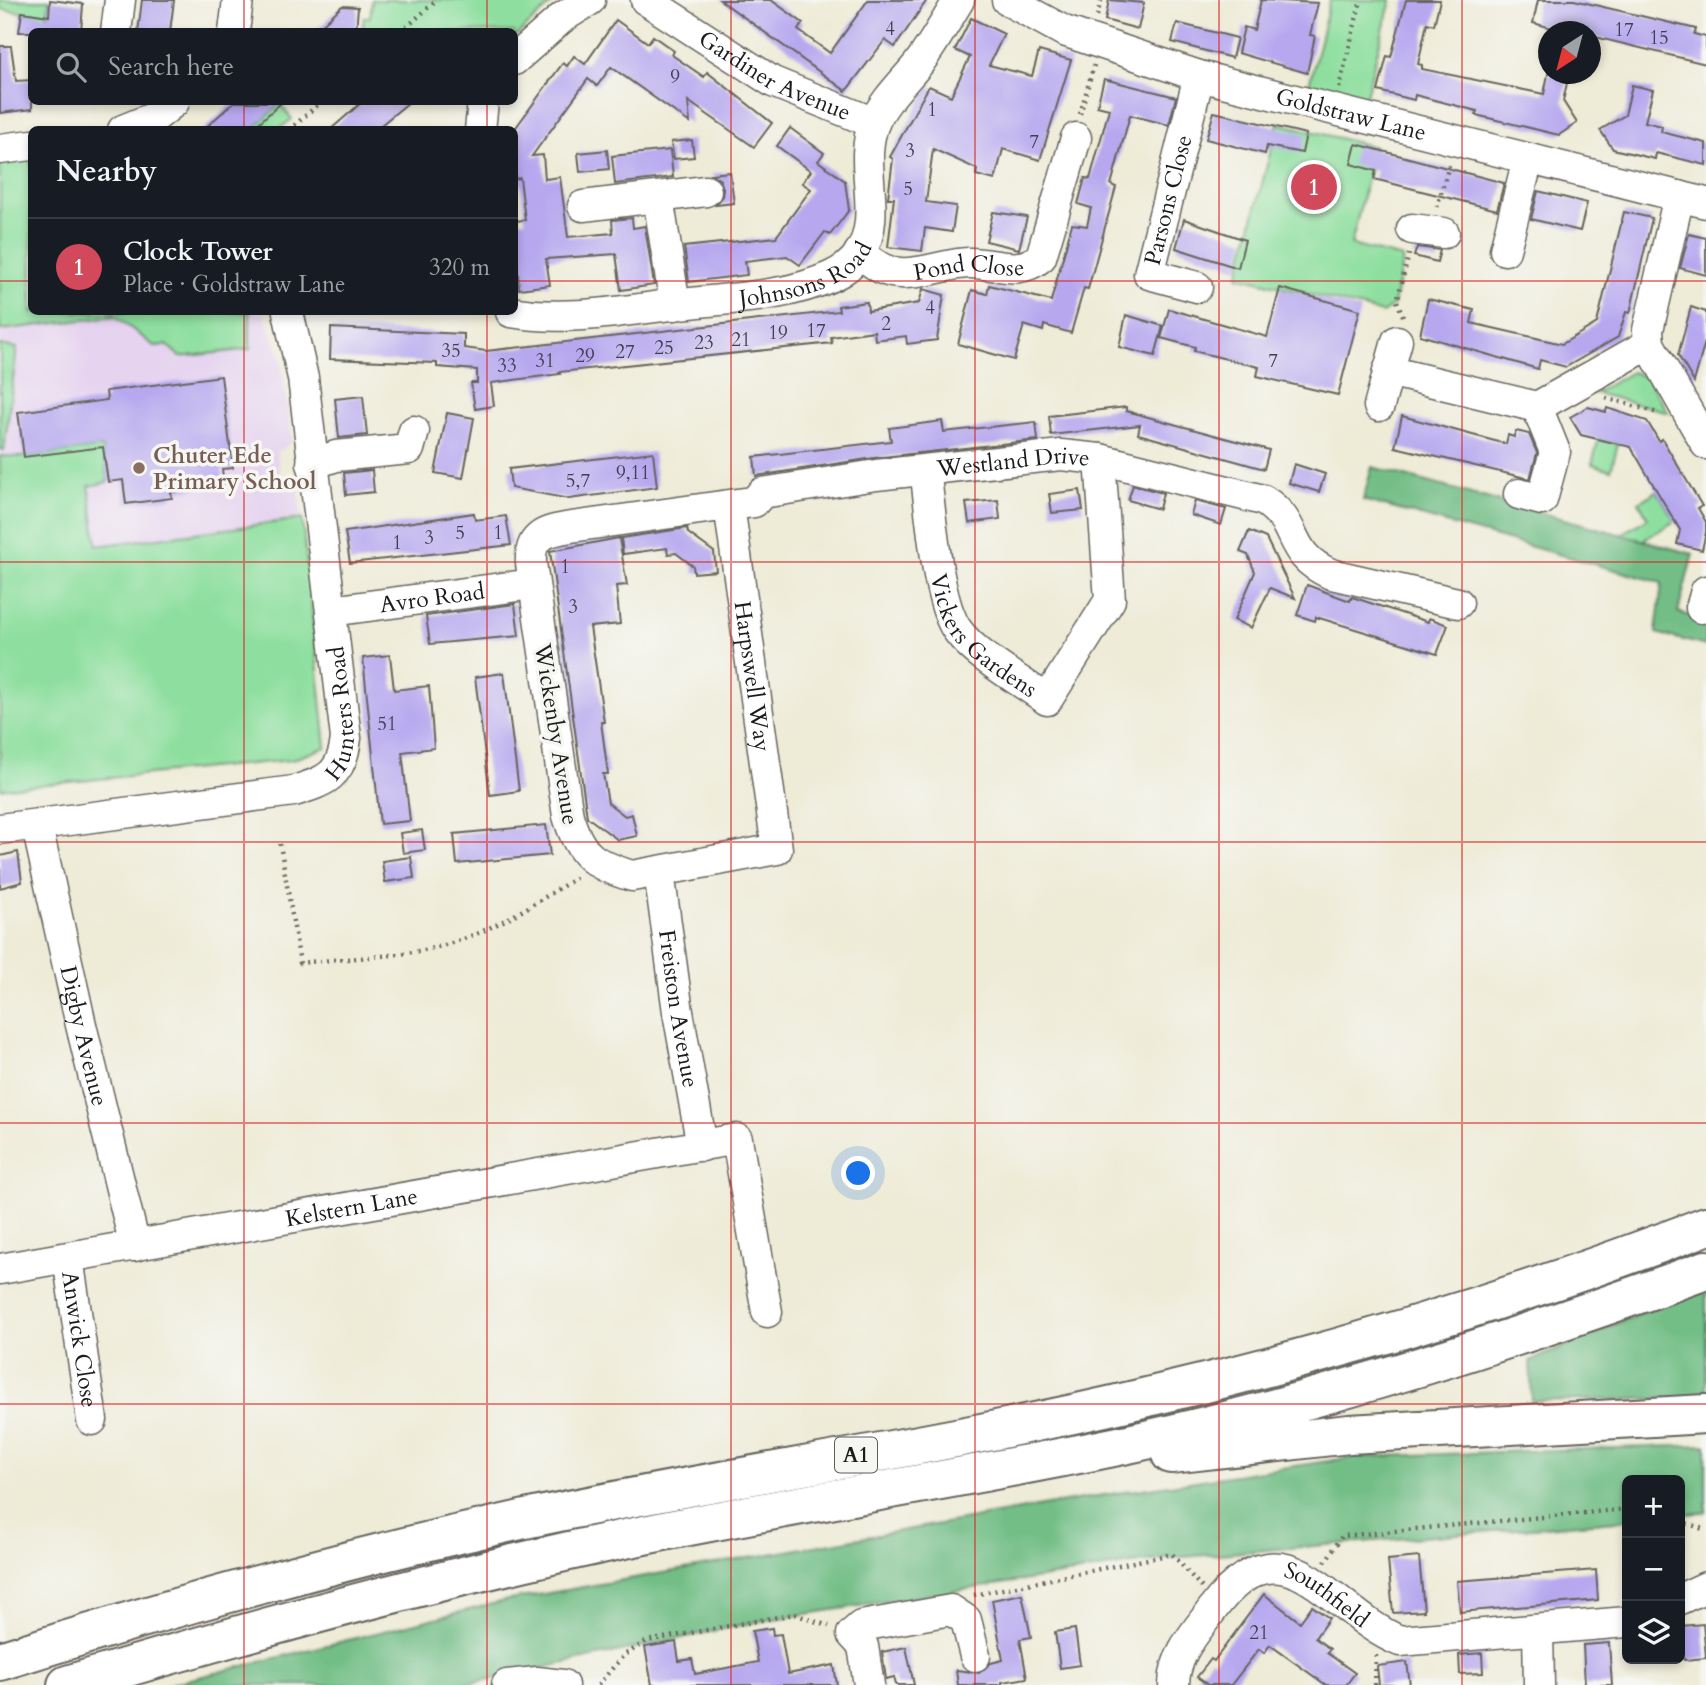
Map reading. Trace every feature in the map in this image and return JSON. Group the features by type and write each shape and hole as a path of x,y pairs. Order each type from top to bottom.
{"highway":[{"name":"A1","path":"0,1661 135,1618 349,1561 531,1518 1121,1403 1297,1360 1457,1314 1615,1261 1706,1226"},
{"name":"A1","path":"67,1685 344,1607 546,1556 975,1475 1132,1443 1288,1405 1456,1356 1706,1270"},
{"name":"A1","path":"975,1475 1349,1434 1706,1414"}],"street":[{"path":"116,28 120,0"},
{"path":"234,28 238,0"},
{"path":"518,57 563,18 590,0"},
{"name":"Gardiner Avenue","path":"646,0 773,82 874,123"},
{"name":"Johnsons Road","path":"518,313 580,316 785,291 844,270 859,253 867,236 870,218 866,157 874,123 921,60 959,0"},
{"name":"Goldstraw Lane","path":"1007,0 1055,27 1101,45 1199,76 1693,199"},
{"name":"Parsons Close","path":"1197,287 1149,274 1199,76"},
{"path":"131,121 155,117 170,105"},
{"path":"480,126 482,105"},
{"name":"Pond Close","path":"859,253 890,272 904,274 970,263 1014,269 1030,267 1041,257 1076,138"},
{"path":"0,149 28,146"},
{"path":"1505,250 1528,159"},
{"path":"583,206 706,191"},
{"path":"658,197 675,304"},
{"path":"1693,199 1651,311 1649,344 1700,433"},
{"path":"1410,241 1440,222"},
{"name":"Hunters Road","path":"0,829 294,791 324,782 336,771 344,756 346,738 303,378 289,315"},
{"path":"1379,406 1396,341"},
{"path":"1388,371 1537,407 1649,344"},
{"path":"1519,494 1542,500 1555,452 1537,407"},
{"path":"313,464 337,456 409,449 414,431"},
{"name":"Westland Drive","path":"535,539 546,531 754,502 762,493 925,470 1061,455 1100,459 1263,500 1279,510 1288,523 1292,540 1312,565 1331,574 1458,603"},
{"name":"Vickers Gardens","path":"925,470 943,593 951,620 968,642 1047,700 1110,600 1100,459"},
{"name":"Harpswell Way","path":"659,872 777,849 729,505"},
{"name":"Wickenby Avenue","path":"535,539 530,550 533,584 568,816 583,853 595,862"},
{"name":"Avro Road","path":"331,611 533,584"},
{"name":"Digby Avenue","path":"37,826 81,1025 135,1246"},
{"path":"595,862 632,876 659,872"},
{"name":"Freiston Avenue","path":"659,872 678,1012 702,1146"},
{"name":"Kelstern Lane","path":"0,1269 737,1139 767,1312"},
{"name":"Anwick Close","path":"68,1258 92,1420"},
{"name":"Southfield","path":"1174,1685 1175,1667 1216,1604 1252,1571 1277,1567 1312,1581 1385,1635 1400,1642 1622,1622"},
{"path":"1685,1597 1706,1587"},
{"path":"869,1685 863,1646 852,1634 862,1626 951,1610 966,1620 975,1656"},
{"path":"1538,1630 1539,1685"},
{"path":"507,1685 537,1682 563,1685"}],"path":[{"path":"406,28 437,0"},
{"path":"1334,110 1362,0"},
{"path":"1076,138 1101,45"},
{"path":"294,126 318,105"},
{"path":"1440,222 1455,140"},
{"path":"1396,341 1403,315 1398,301 1410,241"},
{"path":"1572,389 1700,433"},
{"path":"280,844 300,963 418,950 464,939 511,918 595,862"},
{"path":"1312,1581 1342,1536 1622,1509"},
{"path":"1685,1523 1706,1530"}],"shaded area":[{"name":"Chuter Ede Primary School","path":"0,159 28,293 28,315 264,315 280,355 284,380 292,440 284,449 277,451 281,487 296,488 299,493 326,747 291,760 0,789"}],"green space":[{"path":"0,0 49,0 48,17 0,9"},
{"path":"372,0 556,0 518,34 518,28 362,28 364,17 370,17"},
{"path":"1330,0 1391,0 1365,99 1309,85"},
{"path":"279,105 292,119 283,126 255,126"},
{"path":"1278,123 1375,147 1351,245 1403,258 1394,305 1382,313 1238,276"},
{"path":"28,155 28,315 250,315 250,349 180,357 167,345 154,346 115,316 0,330 0,159"},
{"path":"0,345 17,348 4,450 0,449"},
{"path":"1632,372 1647,378 1668,412 1595,393"},
{"path":"1599,438 1618,444 1611,470 1592,464"},
{"path":"103,447 108,482 89,486 97,546 302,519 326,747 291,760 0,789 0,456 25,457"},
{"path":"1372,467 1693,554 1678,612 1706,621 1706,646 1656,633 1662,583 1363,500"},
{"path":"1657,491 1675,521 1642,541 1620,535 1648,518 1639,502"},
{"path":"1706,1285 1706,1398 1532,1401 1530,1361"},
{"path":"1706,1445 1706,1512 1685,1514 1685,1475 1622,1475 1622,1520 1171,1558 761,1621 462,1685 167,1685 504,1601 1104,1495 1354,1457"}],"building":[{"path":"50,0 83,4 81,28 28,28 28,32 19,32 22,12 49,16"},
{"path":"142,0 174,0 170,28 138,28"},
{"path":"720,0 771,0 803,23 798,30 830,53 868,0 927,0 895,47 885,40 846,91"},
{"path":"1109,0 1144,3 1138,29 1105,20"},
{"path":"1261,0 1318,3 1310,35 1315,36 1307,73 1238,53 1244,27 1254,30"},
{"path":"1406,0 1440,0 1434,25 1427,23 1418,64 1422,65 1422,69 1544,94 1546,84 1567,84 1563,101 1577,123 1559,135 1476,115 1477,111 1415,95 1414,100 1378,91 1387,56 1391,57"},
{"path":"1538,0 1574,0 1696,29 1694,34 1706,37 1706,64 1601,38 1601,21 1533,23"},
{"path":"342,6 358,7 356,28 318,28"},
{"path":"971,18 1004,34 989,65 1032,76 1039,51 1071,60 1040,160 1003,149 995,180 976,175 977,169 933,149 926,202 956,206 952,232 925,228 922,251 888,247 894,198 888,198 893,159 890,157 929,86 951,96 970,57 955,50"},
{"path":"616,20 648,43 653,36 674,51 672,55 704,77 707,72 772,123 754,147 688,101 690,123 611,67 597,86 588,79 532,156 543,155 545,179 560,177 568,237 613,233 612,220 632,218 633,228 645,226 654,285 621,290 616,254 546,259 550,285 519,289 518,221 525,220 518,178 517,126 563,63 567,66 574,56 585,64"},
{"path":"1177,23 1237,38 1232,58 1172,42"},
{"path":"0,46 11,46 16,81 28,80 28,105 32,105 32,109 0,113"},
{"path":"1104,79 1176,97 1169,125 1130,115 1111,185 1116,187 1088,289 1084,288 1071,333 1044,325 1043,331 1024,325 1014,360 958,344 972,290 987,294 989,285 1051,301 1072,224 1087,226 1091,208 1078,204 1085,178 1090,179 1109,109 1097,106"},
{"path":"1632,85 1653,90 1645,122 1662,126 1661,132 1706,143 1706,165 1656,153 1655,159 1613,149 1600,130 1625,115"},
{"path":"231,105 279,105 255,126 207,126"},
{"path":"359,105 405,105 380,126 335,126"},
{"path":"1214,112 1306,134 1302,153 1267,146 1265,154 1206,139"},
{"path":"790,128 824,153 818,161 845,181 849,210 830,235 825,232 800,265 787,256 745,261 747,275 689,282 684,247 776,237 811,189 802,183 811,171 777,146"},
{"path":"692,140 694,157 674,159 671,142"},
{"path":"1356,144 1504,183 1497,210 1374,179 1376,171 1351,164"},
{"path":"607,150 609,169 580,172 578,153"},
{"path":"670,150 673,177 615,184 612,156"},
{"path":"1303,170 1330,177 1323,204 1298,198"},
{"path":"730,172 734,203 716,205 722,197 723,188 720,180 711,174"},
{"path":"1538,191 1587,203 1580,231 1531,219"},
{"path":"993,212 1027,217 1019,249 986,241"},
{"path":"1624,212 1652,218 1630,313 1626,312 1618,337 1566,367 1540,360 1538,369 1420,335 1428,299 1474,310 1471,323 1562,344 1597,323"},
{"path":"1184,219 1245,240 1238,268 1176,248"},
{"path":"1689,234 1706,238 1706,275 1680,268"},
{"path":"1417,247 1440,250 1437,262 1414,256"},
{"path":"1280,288 1360,310 1338,395 1257,376 1259,367 1194,351 1195,347 1161,338 1169,309 1267,337"},
{"path":"923,289 944,295 937,340 907,344 906,336 875,340 874,331 831,337 832,343 559,372 560,374 491,383 494,406 475,409 471,383 477,383 477,370 437,367 437,363 330,359 331,328 464,334 464,348 486,351 839,311 838,306 867,302 868,311 919,303"},
{"path":"1691,307 1706,312 1706,338 1694,382 1678,355"},
{"path":"1126,315 1163,326 1155,356 1119,347"},
{"path":"221,376 233,468 222,469 224,485 171,492 172,498 126,504 123,480 108,482 103,447 24,457 18,412 107,400 106,391"},
{"path":"363,396 367,435 339,438 335,399"},
{"path":"1126,407 1126,411 1269,450 1264,469 1138,434 1140,425 1051,435 1049,416"},
{"path":"1588,407 1606,412 1607,408 1647,421 1659,441 1662,439 1702,506 1698,508 1706,522 1706,532 1702,550 1677,544 1680,530 1631,447 1581,435 1570,417"},
{"path":"447,413 474,418 463,478 435,473"},
{"path":"1402,416 1506,444 1508,435 1514,437 1516,431 1529,434 1537,453 1530,479 1395,447"},
{"path":"942,421 944,432 1036,422 1038,440 874,458 756,476 754,457 891,441 889,428"},
{"path":"653,452 657,487 569,499 511,488 509,469"},
{"path":"1294,464 1325,474 1319,492 1289,483"},
{"path":"372,470 374,492 346,495 344,473"},
{"path":"1133,485 1163,493 1159,509 1128,500"},
{"path":"1080,490 1083,510 1052,513 1049,494"},
{"path":"998,500 1000,519 969,523 966,503"},
{"path":"1195,501 1226,509 1221,525 1191,515"},
{"path":"474,513 475,520 506,516 511,545 350,563 345,532"},
{"path":"687,528 688,533 714,552 716,571 694,573 693,566 676,553 668,554 667,548 623,554 621,538"},
{"path":"1249,531 1266,538 1295,598 1270,588 1251,628 1234,620 1255,572 1248,555 1240,552"},
{"path":"619,538 627,585 616,586 620,624 590,627 604,722 601,722 608,774 603,774 608,803 625,816 632,814 637,836 618,840 587,817 550,551"},
{"path":"1307,585 1350,601 1352,597 1428,622 1429,618 1448,625 1437,654 1316,617 1315,621 1297,615"},
{"path":"515,604 519,636 430,644 426,616"},
{"path":"390,655 394,690 429,686 434,748 402,752 410,821 380,824 363,658"},
{"path":"504,673 519,791 490,795 475,677"},
{"path":"546,825 550,855 457,864 454,834"},
{"path":"422,830 425,850 403,853 400,833"},
{"path":"18,852 22,882 0,888 0,856"},
{"path":"411,857 414,878 385,882 382,861"},
{"path":"1419,1557 1424,1611 1393,1613 1388,1560"},
{"path":"1596,1570 1598,1600 1460,1612 1457,1581"},
{"path":"1022,1594 1031,1637 1020,1639 1027,1678 1002,1682 1002,1685 958,1685 956,1670 979,1673 991,1663 1003,1660 992,1600"},
{"path":"1264,1594 1300,1622 1312,1606 1329,1618 1315,1638 1330,1649 1327,1653 1355,1673 1346,1685 1326,1685 1270,1645 1264,1653 1259,1649 1231,1685 1208,1685 1197,1677 1211,1659 1214,1661"},
{"path":"1703,1624 1706,1658 1685,1660 1685,1626"},
{"path":"772,1628 773,1635 781,1634 788,1674 834,1665 837,1685 652,1685 645,1647 676,1642 679,1661 692,1659 695,1674 758,1662 752,1631"},
{"path":"1075,1629 1080,1665 1060,1668 1055,1632"},
{"path":"1609,1643 1612,1685 1585,1685 1583,1645"},
{"path":"906,1647 914,1685 896,1685 894,1677 886,1679 882,1652"},
{"path":"1482,1653 1483,1673 1460,1674 1459,1655"},
{"path":"1407,1662 1410,1685 1379,1685 1377,1666"}],"place":[{"name":"Clock Tower","path":"1314,187"},
{"name":"Chuter Ede Primary School","path":"139,468"}]}
